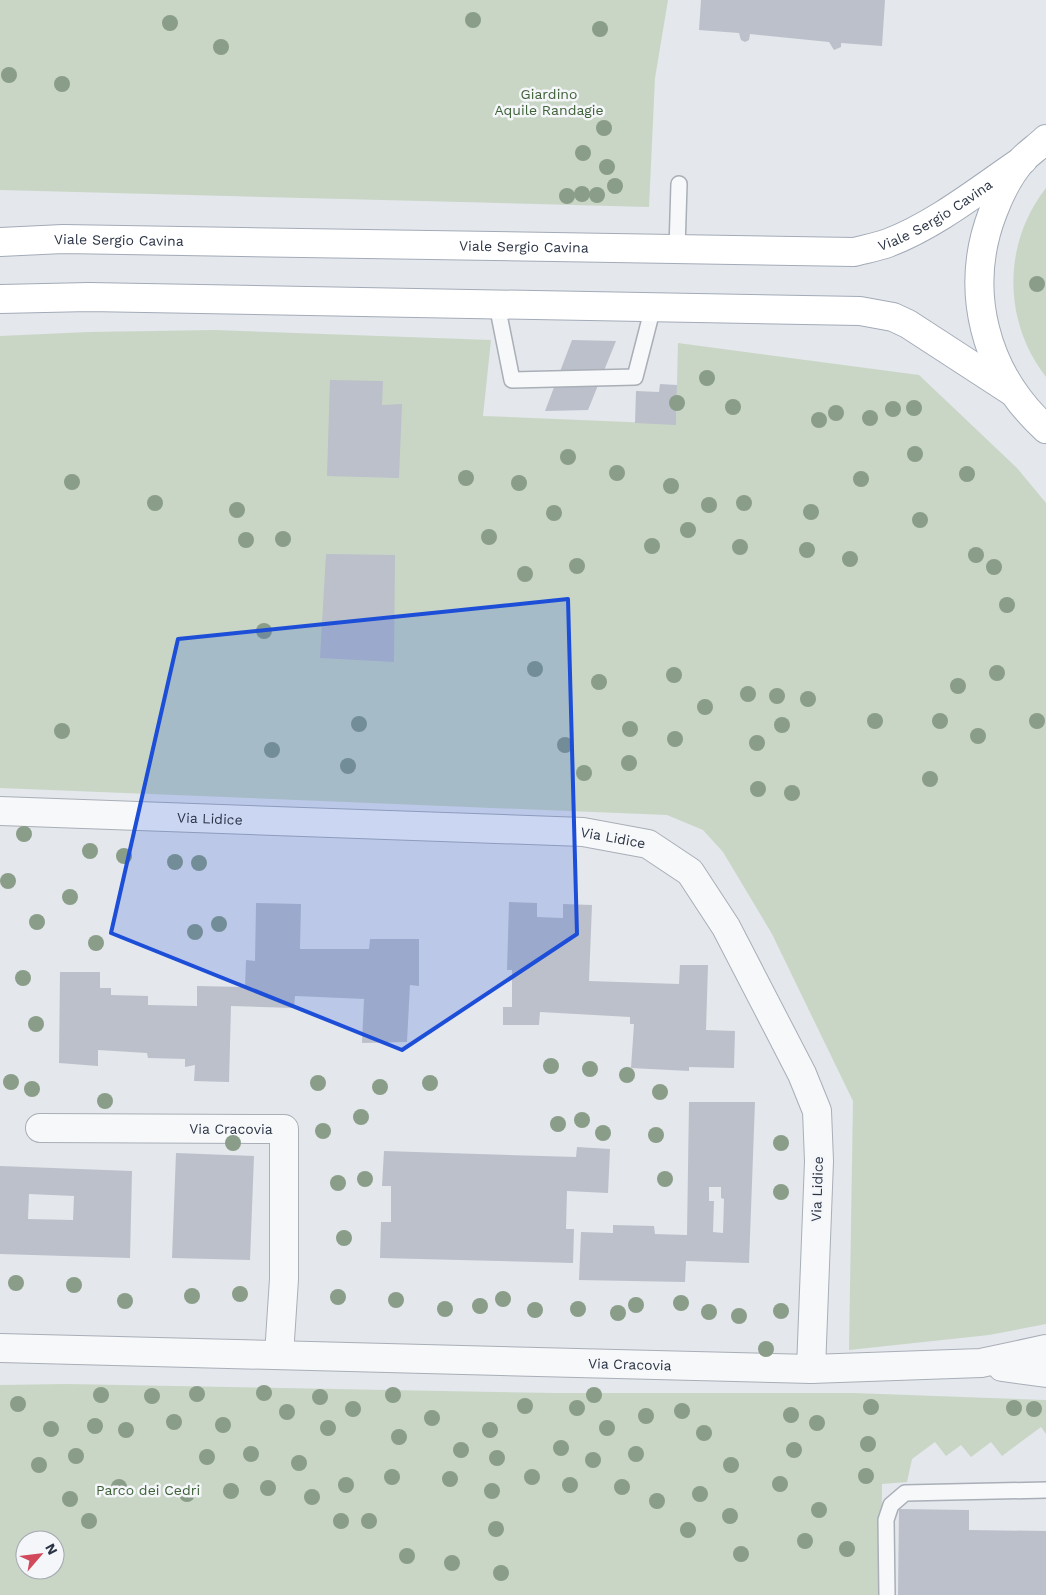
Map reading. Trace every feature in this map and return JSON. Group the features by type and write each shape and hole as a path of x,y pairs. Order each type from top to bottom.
{"main road":[{"path":"1046,139 1023,160 1000,194 985,232 978,274 981,315 992,355 1012,391 1032,416 1046,429"},
{"name":"Viale Sergio Cavina","path":"0,242 63,239 854,252 886,244 908,234 1023,160"},
{"path":"0,299 89,297 860,311 893,317 924,332 1012,391"}],"street":[{"name":"Via Lidice","path":"0,812 583,832 648,844 690,872 726,927 802,1074 816,1111 820,1161 811,1368"},
{"name":"Via Cracovia","path":"40,1128 284,1129 284,1279 279,1355"},
{"name":"Via Cracovia","path":"0,1348 811,1368 981,1364 1046,1373"},
{"name":"Via Cracovia","path":"981,1364 1046,1350"}],"lane":[{"path":"677,249 679,184"},
{"path":"497,305 512,380 635,377 653,308"},
{"path":"887,1595 886,1520 891,1505 905,1494 1046,1490"}],"highlighted area":[{"path":"568,599 577,934 402,1050 111,933 178,639"}],"green space":[{"name":"Giardino Aquile Randagie","path":"0,0 668,0 655,78 649,207 0,190"},
{"path":"1046,188 1046,377 1032,355 1022,332 1016,308 1013,283 1015,258 1021,233 1032,210"},
{"path":"215,330 491,340 483,416 676,424 678,343 919,375 1017,468 1046,503 1046,1324 989,1335 849,1350 853,1101 772,934 723,852 703,830 667,815 0,788 0,336 89,332"},
{"name":"Parco dei Cedri","path":"67,1384 555,1393 853,1393 1046,1400 1046,1434 1041,1427 1002,1456 991,1442 971,1457 961,1445 946,1456 935,1442 912,1459 907,1482 882,1484 881,1595 0,1595 0,1385"}],"building":[{"path":"701,0 885,0 882,46 841,43 841,47 834,50 829,42 750,34 749,40 745,42 741,40 739,33 699,30"},
{"path":"572,340 616,341 588,410 545,411"},
{"path":"330,380 383,381 382,405 402,404 399,478 327,476"},
{"path":"660,384 677,385 676,425 635,423 636,391 659,392"},
{"path":"326,554 395,555 394,662 320,658"},
{"path":"509,902 537,903 537,917 563,918 563,904 592,905 589,981 679,984 680,965 708,965 706,1030 735,1031 734,1068 689,1067 689,1071 631,1068 634,1024 630,1024 630,1017 540,1012 539,1025 503,1025 503,1007 512,1007 512,970 507,970"},
{"path":"256,903 301,904 300,949 369,949 370,939 419,939 419,986 410,985 407,1042 362,1043 364,999 295,996 294,1008 231,1006 229,1082 194,1081 195,1065 185,1067 185,1059 148,1058 147,1053 98,1050 98,1066 59,1063 60,972 100,972 100,988 111,988 111,995 148,996 148,1005 197,1006 197,986 245,987 246,960 255,961"},
{"path":"689,1102 755,1102 749,1263 686,1261 685,1282 579,1280 581,1232 613,1233 613,1225 654,1226 655,1234 687,1235","holes":["709,1187 721,1187 721,1198 724,1199 723,1233 713,1232 714,1201 709,1201"]},
{"path":"577,1147 610,1149 608,1193 567,1191 566,1229 574,1229 573,1263 380,1258 381,1222 391,1222 391,1186 382,1186 384,1151 576,1157"},
{"path":"176,1153 254,1156 250,1260 172,1258"},
{"path":"0,1166 132,1171 130,1258 0,1254","holes":["29,1194 74,1196 73,1220 28,1219"]},
{"path":"899,1509 969,1510 969,1530 1046,1531 1046,1595 898,1595"}]}
